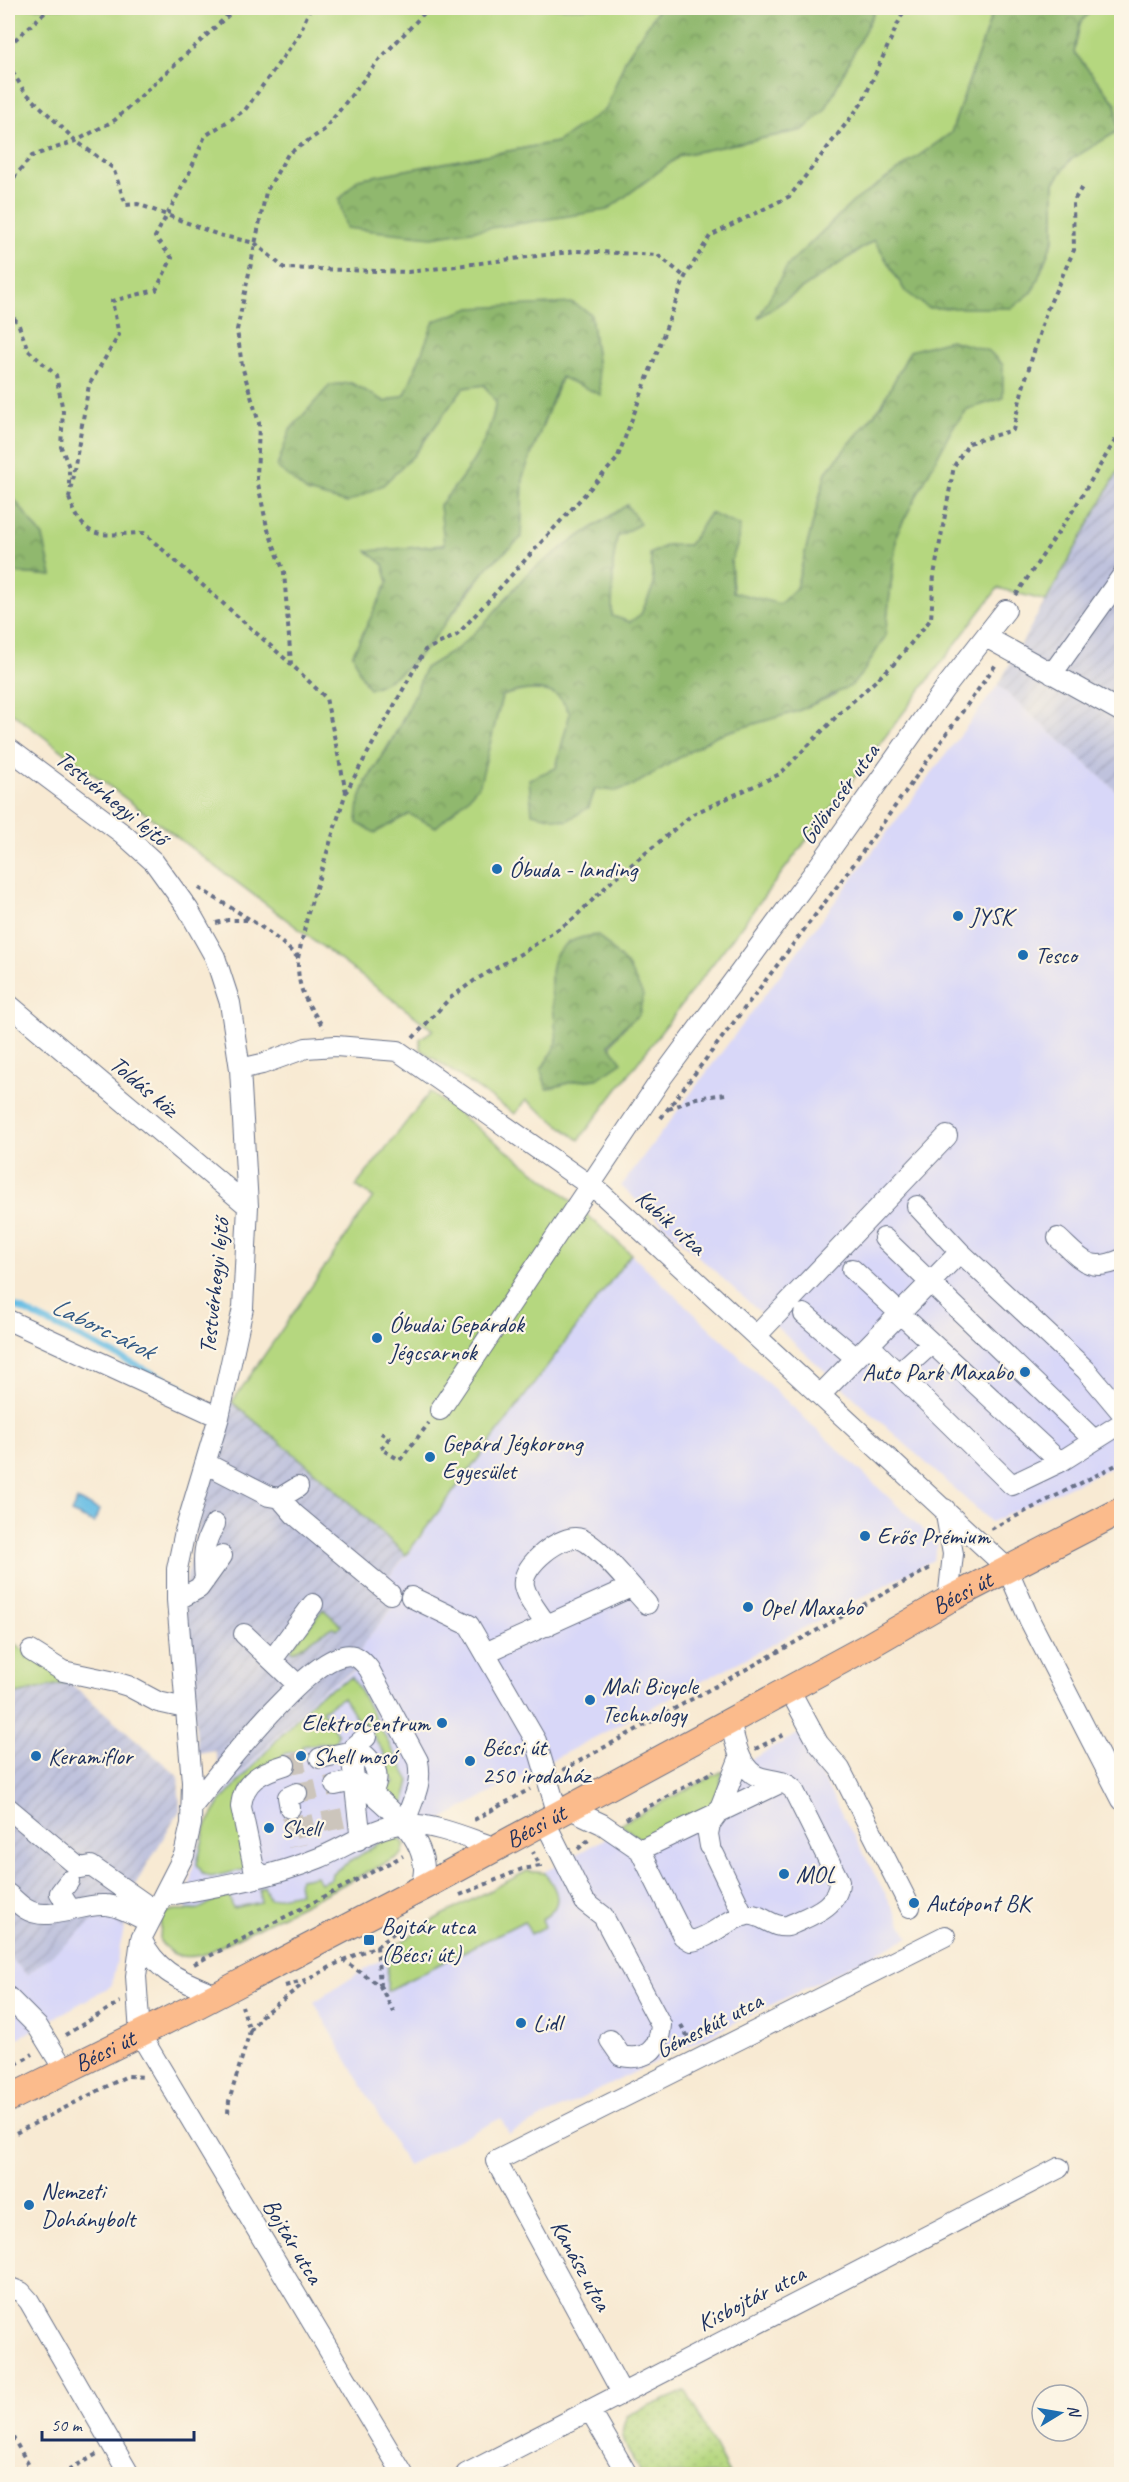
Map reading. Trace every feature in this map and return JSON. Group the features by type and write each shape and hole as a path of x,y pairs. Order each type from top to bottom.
{"main road":[{"name":"Bécsi út","path":"8,2099 140,2034 224,2003 422,1888 1007,1568 1122,1510"}],"street":[{"path":"1052,674 1122,576"},
{"name":"Gölöncsér utca","path":"440,1410 589,1183 663,1076 823,860 945,688 1006,610"},
{"path":"986,637 1122,712"},
{"name":"Testvérhegyi lejtő","path":"8,748 142,850 154,862 200,930 215,957 230,1003 240,1069 248,1206 243,1308 219,1417 185,1531 177,1569 177,1600 192,1782 191,1824 184,1855 152,1917 136,1976 140,2034"},
{"name":"Toldás köz","path":"8,1004 248,1206"},
{"path":"240,1069 262,1064 306,1048 336,1046 398,1051"},
{"name":"Kubik utca","path":"398,1051 589,1183 757,1335 1007,1568"},
{"path":"757,1335 946,1136"},
{"path":"917,1206 960,1252 1086,1370 1122,1413"},
{"path":"884,1238 1094,1440"},
{"path":"1058,1238 1085,1263 1092,1266 1107,1265 1122,1259"},
{"path":"821,1394 960,1252"},
{"path":"852,1269 1060,1461"},
{"path":"804,1314 898,1374 1012,1485 1060,1461 1122,1423"},
{"path":"8,1320 219,1417"},
{"path":"898,1374 931,1344"},
{"path":"205,1463 269,1496 280,1498 294,1514 390,1594"},
{"path":"280,1498 298,1487"},
{"path":"945,1509 954,1554 948,1600"},
{"path":"205,1580 202,1556 206,1537 215,1524"},
{"path":"547,1626 528,1595 524,1585 524,1575 528,1566 561,1540 571,1537 581,1539 595,1548 647,1604"},
{"path":"177,1600 199,1588 222,1556"},
{"path":"1007,1568 1030,1622 1122,1800"},
{"path":"485,1653 631,1587"},
{"path":"411,1598 469,1625 536,1740 558,1815 564,1860 585,1902 603,1916 662,2025 660,2040 650,2052 635,2059 621,2056 610,2040"},
{"path":"272,1660 314,1604"},
{"path":"244,1634 298,1685"},
{"path":"30,1651 63,1671 115,1682 128,1686 158,1702 185,1708"},
{"path":"191,1808 228,1762 298,1685 341,1656 352,1656 361,1659 365,1664 418,1761 420,1771 417,1793 408,1811 405,1824"},
{"path":"789,1689 818,1743 840,1769 910,1907"},
{"path":"558,1815 609,1828 640,1850 683,1936 691,1941 702,1939 744,1916 753,1915 774,1925 788,1926 832,1903 839,1890 839,1881 793,1789 782,1782 755,1776 740,1757 730,1721"},
{"path":"358,1840 360,1832 351,1816 345,1783 353,1748 366,1737"},
{"path":"320,1758 344,1753 352,1760"},
{"path":"352,1760 364,1755 378,1774 378,1783 372,1793"},
{"path":"740,1757 718,1813 710,1824 708,1834 712,1850 744,1916"},
{"path":"263,1876 254,1869 241,1807 242,1798 246,1788 256,1776 285,1765"},
{"path":"640,1850 782,1782"},
{"path":"345,1783 360,1783 405,1824 422,1858 424,1869 422,1888"},
{"path":"8,1808 80,1868 91,1866 152,1917 158,1966 171,1976 224,2003"},
{"path":"351,1816 388,1810"},
{"path":"8,1894 26,1910 38,1913 54,1913 86,1905 107,1904 152,1917 263,1876 297,1856 319,1858 390,1826 405,1824 451,1832 496,1848"},
{"path":"69,1881 60,1893 70,1909"},
{"name":"Gémeskút utca","path":"496,2161 945,1936"},
{"path":"8,1997 39,2026 65,2071"},
{"name":"Bojtár utca","path":"140,2034 403,2475"},
{"name":"Kanász utca","path":"496,2161 622,2393"},
{"name":"Kisbojtár utca","path":"466,2475 1059,2168"},
{"path":"8,2287 21,2292 29,2301 129,2475"},
{"path":"590,2410 627,2475"}],"path":[{"path":"8,46 50,8"},
{"path":"8,185 32,156 76,141 115,120 236,8"},
{"path":"69,498 89,385 119,335 112,301 156,290 172,258 155,237 187,178 205,136 245,110 299,34 310,8"},
{"path":"291,664 284,572 267,527 257,479 259,423 242,366 237,330 255,243 267,192 288,154 324,130 380,59 429,8"},
{"path":"336,1046 308,1003 297,980 298,958 308,913 346,792 425,650 457,635 617,459 685,277 710,236 790,196 862,103 905,8"},
{"path":"8,64 24,91 76,141 113,168 126,205 138,204 219,235 255,243 284,268 408,272 577,251 658,255 685,277"},
{"path":"398,1051 438,1013 449,999 475,980 524,952 573,919 613,880 693,814 780,774 841,712 893,665 931,619 934,575 954,466 969,443 1013,430 1022,391 1046,312 1074,250 1073,202 1084,184"},
{"path":"8,311 18,323 28,350 56,375 63,411 61,447 69,467 69,498 81,524 95,534 144,533 326,698 346,792"},
{"path":"1006,610 1072,512 1122,429"},
{"path":"661,1118 851,868 1007,649"},
{"path":"193,885 283,941 298,958"},
{"path":"200,930 211,924 228,920 248,920"},
{"path":"668,1109 696,1098 726,1094"},
{"path":"381,1433 389,1438 381,1449 400,1460 440,1410"},
{"path":"540,1866 564,1860 590,1839 609,1828 786,1733"},
{"path":"377,1946 380,1986 394,2012"},
{"path":"228,2114 229,2102 250,2031 261,2016 309,1979 343,1960 380,1986"},
{"path":"278,1989 309,1979"},
{"path":"224,2003 242,2005 250,2001"},
{"path":"242,2005 250,2031"},
{"path":"8,2137 127,2076 135,2075 141,2078 160,2069"},
{"path":"8,2429 34,2475"},
{"path":"61,2475 111,2446"}],"shaded area":[{"path":"1121,466 1121,795 998,685"},
{"path":"998,685 1121,795 1121,1463 991,1522 621,1186"},
{"path":"631,1254 938,1544 933,1560 527,1773 205,1948 191,1928 186,1905 196,1851 220,1797 316,1693 354,1672 352,1665 365,1641 401,1598 384,1582 407,1555"},
{"path":"232,1402 318,1474 406,1555 384,1582 401,1597 365,1641 352,1665 354,1671 316,1693 226,1790 215,1751 198,1754 184,1597 188,1568 213,1466"},
{"path":"69,1682 178,1776 180,1810 135,1885 124,1929 102,1914 27,1975 8,1955 8,1696"},
{"path":"798,1734 909,1937 509,2134 501,2118 407,2165 314,2002 372,1965"},
{"path":"102,1913 124,1929 111,1986 8,2044 8,1955 27,1975"}],"green space":[{"path":"8,8 659,8 626,58 606,110 557,142 358,179 607,210 681,155 803,130 825,110 876,8 994,8 951,133 853,202 788,265 760,317 875,240 905,291 1012,308 1033,291 1054,238 1054,183 1070,160 1118,130 1116,104 1074,52 1080,23 1093,8 1121,8 1121,466 1046,601 998,588 579,1140 526,1100 515,1114 420,1049 420,1039 433,1030 8,710 8,572 52,576 43,537 8,491","holes":["591,314 601,394 562,376 523,476 521,538 489,566 425,650 353,654 388,582 383,564 368,551 445,545 440,505 475,458 488,431 496,402 484,385 463,388 414,455 383,485 277,467 290,430 331,385 351,383 386,402 405,395 435,321","910,351 1003,398 968,409 953,427 897,533 885,637 835,695 798,711 717,735 642,780 595,789 589,807 556,768 570,713 559,697 553,693 538,690 502,696 490,744 366,781 399,726 425,668 457,649 485,623 527,574 627,505 617,537 613,563 612,616 630,622 641,614 654,585 650,554 667,545 689,545 710,513 737,546 731,561 733,592 780,605 796,588 826,472 881,406","569,941 638,1015 623,1029 612,1044 597,1079 575,1081 547,1089 541,1070 557,1043 556,955"]},
{"path":"659,8 876,8 825,110 803,130 681,155 607,210 432,237 346,228 339,200 358,179 557,142 606,109 626,58"},
{"path":"994,8 1093,8 1080,23 1074,52 1116,104 1118,131 1070,160 1054,183 1054,238 1033,291 1012,308 928,308 905,291 874,240 758,318 788,265 853,202 951,133"},
{"path":"573,303 591,314 601,395 561,377 523,476 521,538 475,582 436,635 407,667 389,680 369,689 359,672 353,654 388,582 383,564 367,551 444,545 440,505 475,458 488,431 496,402 484,385 463,388 414,455 383,485 347,503 307,492 277,467 290,430 330,385 351,383 386,402 405,395 434,321 471,308"},
{"path":"950,340 989,351 1003,365 1003,398 968,409 953,427 897,533 885,637 864,671 851,686 798,711 717,735 634,785 616,791 595,789 589,807 567,821 532,813 529,779 556,768 570,713 559,697 553,693 531,690 509,694 502,696 480,784 436,827 409,814 375,833 357,823 363,789 405,716 425,668 457,649 485,623 527,574 627,505 640,524 617,537 613,563 612,616 630,622 641,614 654,585 650,554 667,545 689,545 710,513 740,526 737,546 731,561 733,592 780,604 796,588 826,472 881,406 910,351"},
{"path":"8,491 43,537 52,576 8,572"},
{"path":"598,935 628,966 643,995 639,1015 622,1028 609,1045 622,1062 597,1079 575,1081 547,1089 541,1070 553,1052 557,1041 551,991 552,964 557,953 566,944 579,938"},
{"path":"430,1092 564,1194 631,1254 406,1555 318,1474 232,1402 373,1197 356,1186"},
{"path":"323,1609 341,1625 338,1629 332,1627 293,1652 291,1649"},
{"path":"8,1639 69,1682 8,1696"},
{"path":"352,1677 410,1781 404,1804 394,1807 383,1790 395,1782 386,1768 382,1771 376,1761 385,1755 368,1727 363,1729 343,1697 322,1710 338,1735 335,1742 302,1746 303,1750 283,1754 284,1761 242,1787 247,1869 211,1877 203,1874 197,1864 206,1826 221,1801 317,1696"},
{"path":"723,1771 717,1796 707,1813 644,1842 620,1824"},
{"path":"390,1836 399,1837 405,1845 402,1854 398,1857 207,1953 181,1956 164,1947 160,1941 161,1918 170,1911 198,1909 225,1897 230,1898 233,1908 261,1902 259,1889 264,1886 269,1899 300,1893 298,1883 300,1879 316,1876 320,1883 331,1879 332,1873"},
{"path":"527,1871 545,1873 556,1892 554,1908 542,1919 545,1927 531,1934 524,1921 387,1991 388,1951 435,1919"},
{"path":"686,2391 729,2474 642,2474 623,2438 624,2423 628,2415"}],"water":[{"path":"77,1500 99,1510 94,1523 71,1513"}],"waterway":[{"name":"Laborc-árok","path":"8,1303 182,1387"}],"tunnel":[{"path":"285,1765 320,1758"},
{"path":"297,1793 335,1785"},
{"path":"292,1816 298,1846"},
{"path":"294,1828 343,1818"}],"place":[{"name":"Óbuda - landing","path":"497,869"},
{"name":"JYSK","path":"958,916"},
{"name":"Tesco","path":"1023,955"},
{"name":"Óbudai Gepárdok Jégcsarnok","path":"377,1338"},
{"name":"Auto Park Maxabo","path":"1025,1372"},
{"name":"Gepárd Jégkorong Egyesület","path":"430,1457"},
{"name":"Erős Prémium","path":"865,1536"},
{"name":"Opel Maxabo","path":"748,1607"},
{"name":"Mali Bicycle Technology","path":"590,1700"},
{"name":"ElektroCentrum","path":"442,1723"},
{"name":"Keramiflor","path":"36,1756"},
{"name":"Shell mosó","path":"301,1756"},
{"name":"Bécsi út 250 irodaház","path":"470,1761"},
{"name":"Shell","path":"269,1828"},
{"name":"MOL","path":"784,1874"},
{"name":"Autópont BK","path":"914,1903"},
{"name":"Bojtár utca (Bécsi út)","path":"369,1940"},
{"name":"Lidl","path":"521,2023"},
{"name":"Nemzeti Dohánybolt","path":"29,2205"}]}
